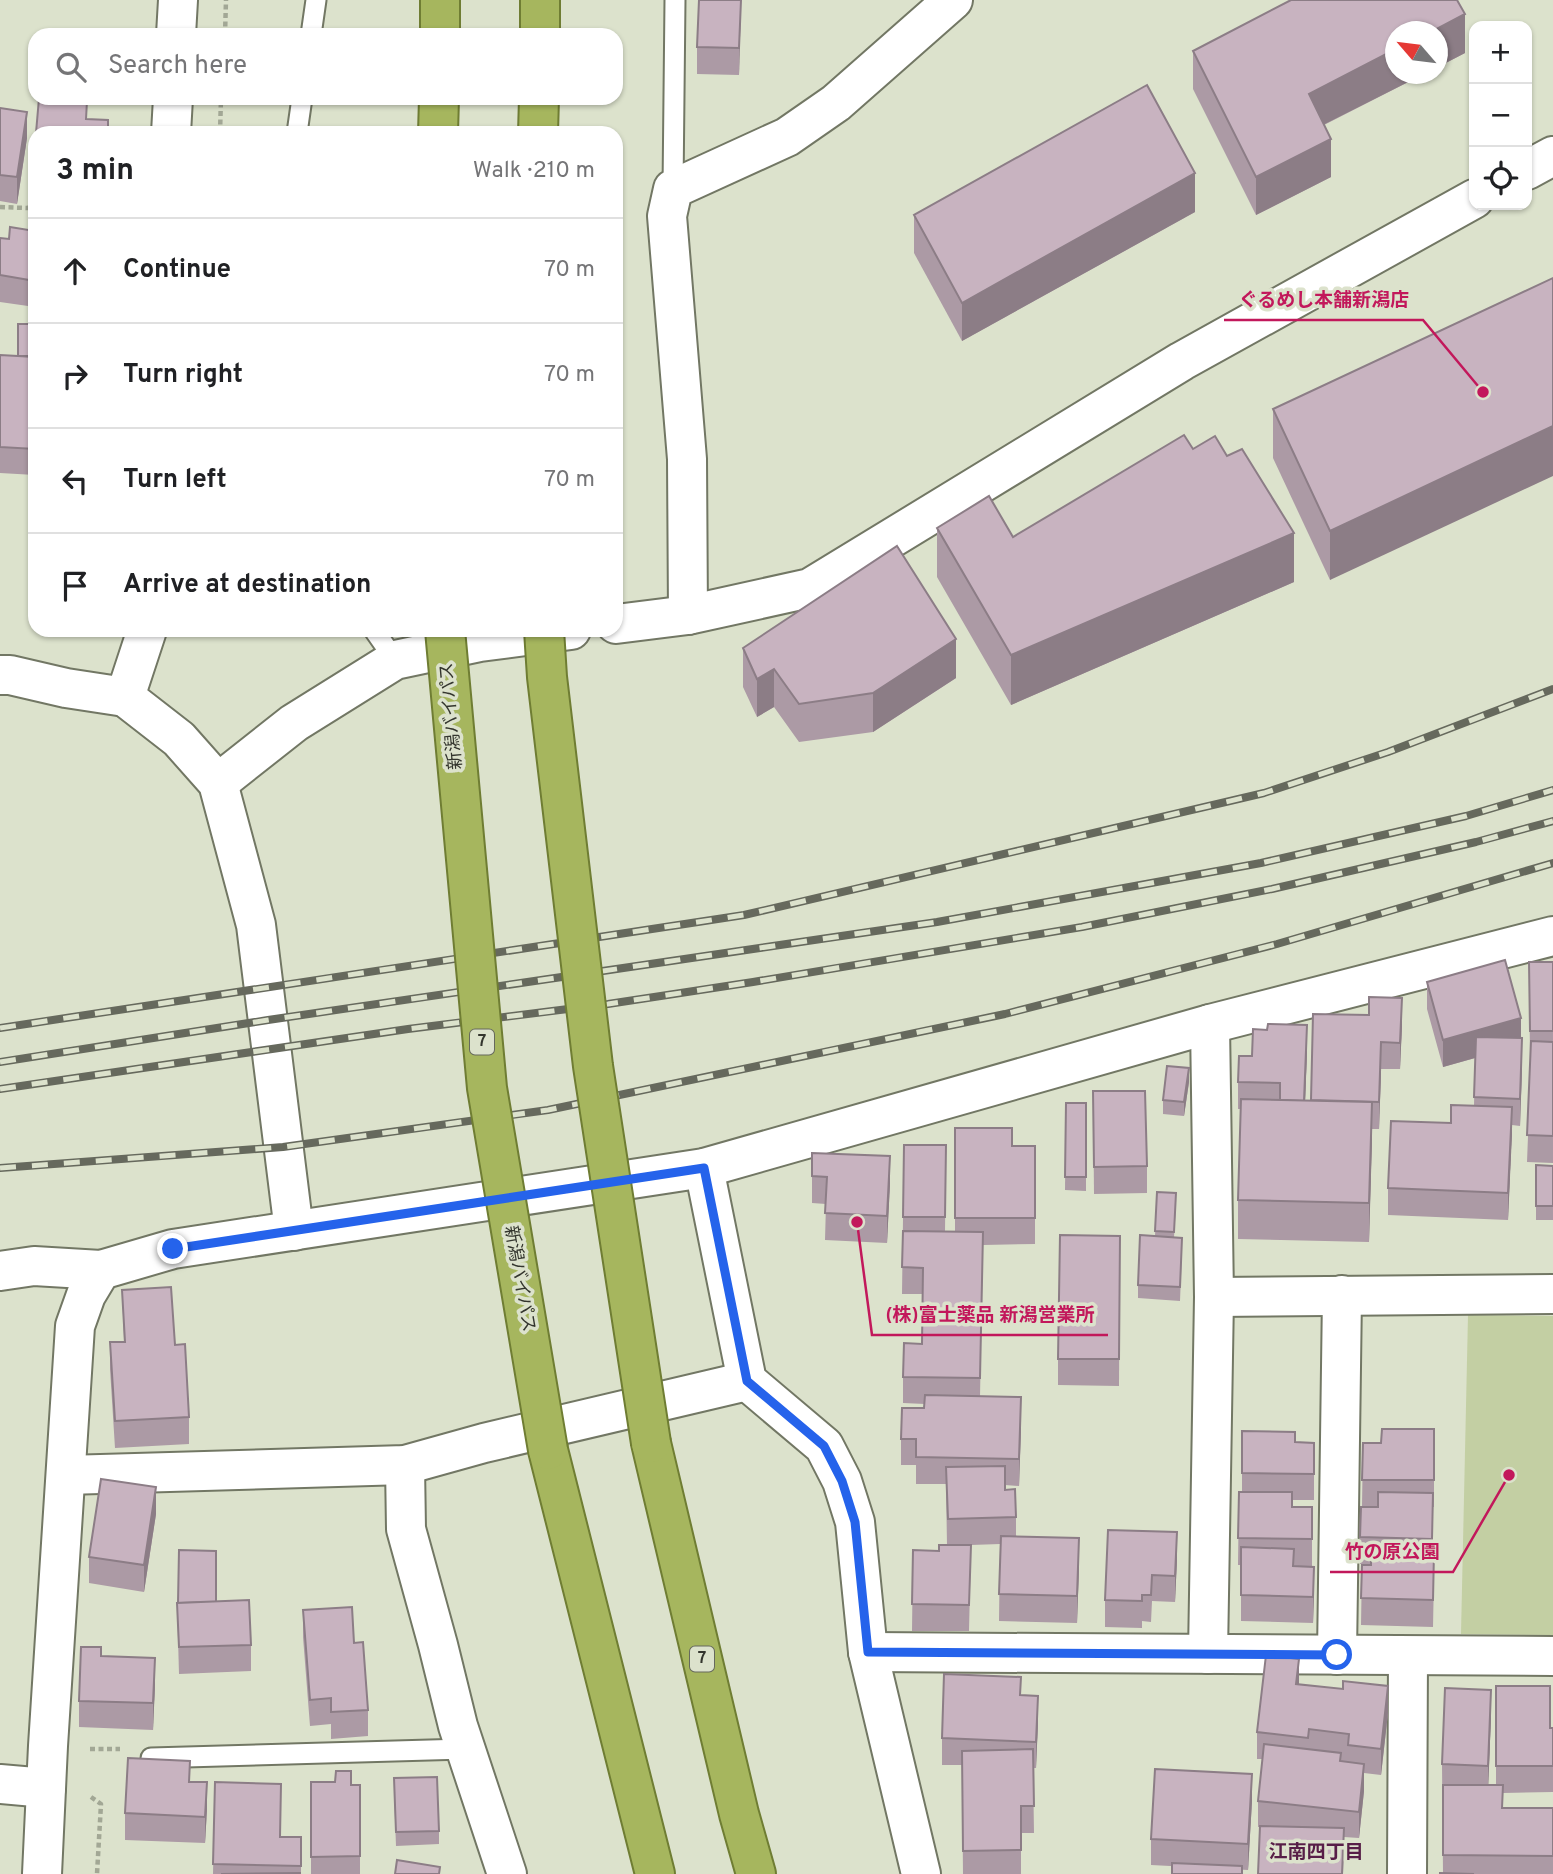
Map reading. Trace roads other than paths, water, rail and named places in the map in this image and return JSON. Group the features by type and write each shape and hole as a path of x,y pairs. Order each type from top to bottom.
{"highway":[{"path":"440,0 440,28"},
{"path":"540,0 540,28"},
{"path":"438,126 439,105"},
{"path":"538,126 539,105"},
{"name":"新潟バイパス","path":"446,637 487,1088 548,1450 655,1874"},
{"name":"7","path":"544,637 593,1066 651,1443 739,1814 756,1874"}],"street":[{"path":"176,28 178,0"},
{"path":"688,615 687,460 667,216 673,189 787,137 836,103 953,0"},
{"path":"171,126 173,105"},
{"path":"1532,167 1553,156"},
{"path":"623,623 688,615 810,588 1182,361 1469,202"},
{"path":"125,697 145,637"},
{"path":"218,783 385,645 480,642 518,637"},
{"path":"0,675 125,697 179,739 218,783 256,925 258,959 264,988 294,1231"},
{"path":"0,1271 34,1266 101,1270 173,1249 704,1168 1210,1024 1553,936"},
{"path":"1208,1654 1214,1297 1210,1024"},
{"path":"704,1168 747,1381 824,1446 842,1481 855,1522 868,1652 921,1874"},
{"path":"42,1874 64,1789 66,1475 75,1326 86,1295 101,1270"},
{"path":"1214,1297 1553,1294"},
{"path":"1337,1655 1342,1295"},
{"path":"66,1475 405,1465 484,1443 747,1381"},
{"path":"405,1465 406,1529 465,1749 507,1874"},
{"path":"868,1652 1553,1656"},
{"path":"1407,1874 1408,1656"},
{"path":"0,1784 64,1789"}],"lane":[{"path":"312,28 316,0"},
{"path":"673,189 675,0"},
{"path":"298,126 301,105"},
{"path":"150,1758 465,1749"}],"railway":[{"path":"0,1028 744,915 1264,793 1388,752 1553,689"},
{"path":"0,1062 937,922 1261,863 1466,816 1553,790"},
{"path":"0,1089 408,1029 608,1004 1082,927 1272,889 1476,842 1553,821"},
{"path":"0,1168 283,1147 548,1110 1005,1014 1277,944 1553,863"}],"place":[{"name":"ぐるめし本舗新潟店","path":"1483,392"},
{"name":"(株)富士薬品 新潟営業所","path":"857,1222"},
{"name":"竹の原公園","path":"1509,1475"}],"district":[{"name":"江南四丁目","path":"1316,1853"}]}
